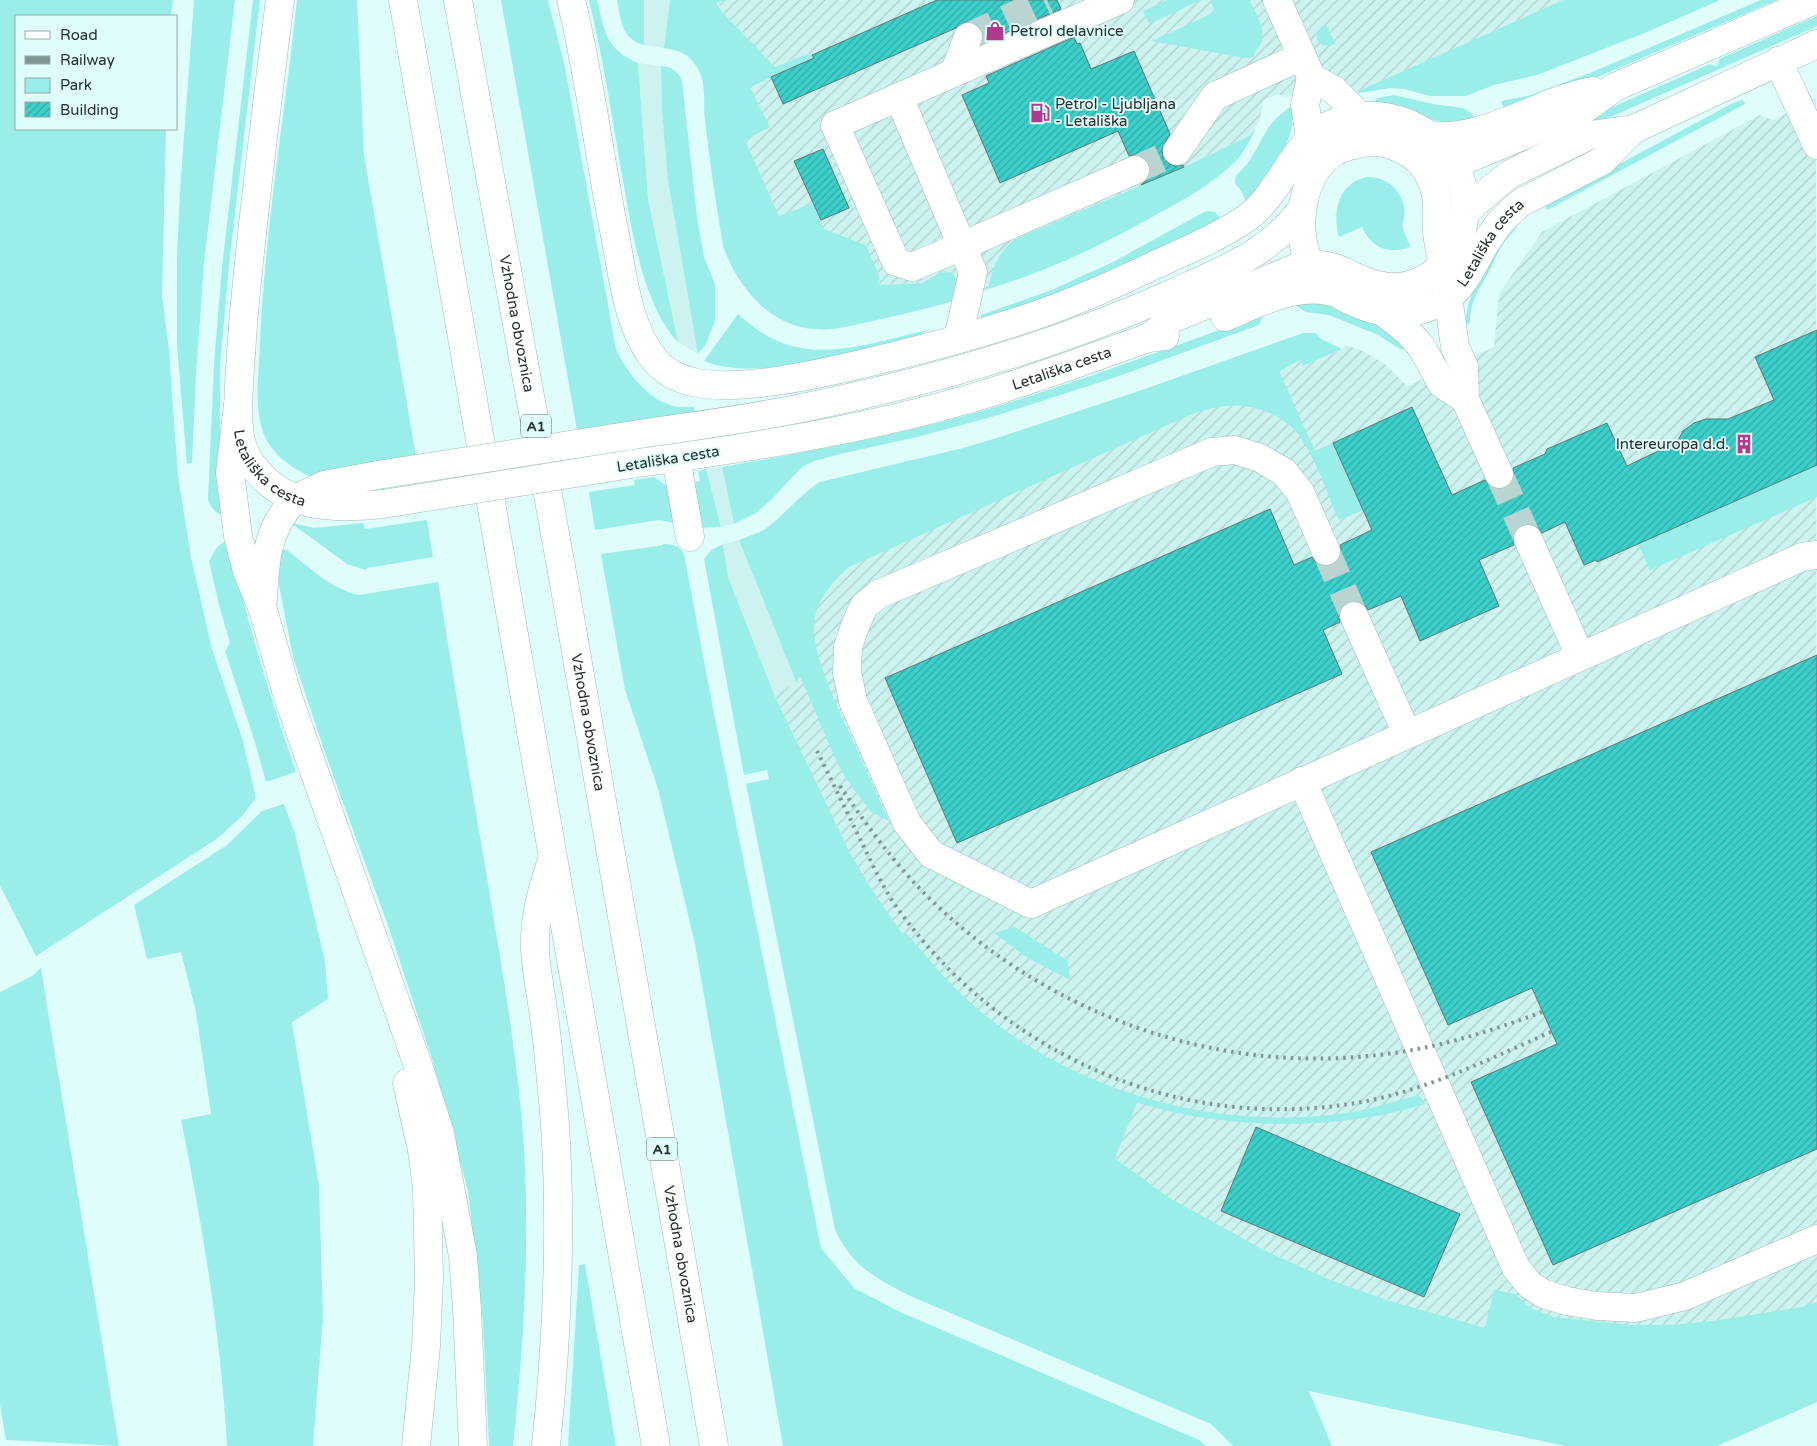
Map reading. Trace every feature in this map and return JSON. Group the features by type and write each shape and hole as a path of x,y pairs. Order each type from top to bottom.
{"main road":[{"path":"280,0 244,309 238,405 230,473 235,516 247,572 262,607 288,697 440,1134 463,1256 473,1446"},
{"path":"403,0 656,1446"},
{"name":"Vzhodna obvoznica","path":"458,0 561,564 714,1446"},
{"path":"571,0 629,304 643,342 660,365 674,376 689,382 730,385 813,375 914,351"},
{"path":"1081,0 1115,2"},
{"path":"1278,0 1307,66 1360,116"},
{"name":"Letališka cesta","path":"1420,161 1439,163 1467,159 1580,112 1615,87 1815,0"},
{"path":"1115,2 835,124 896,262 912,266 1135,170"},
{"path":"954,73 968,37"},
{"name":"Letališka cesta","path":"1466,212 1475,202 1510,174 1590,135 1634,129 1817,44"},
{"path":"1778,61 1817,145"},
{"path":"1307,66 1305,105 1316,171"},
{"path":"1177,151 1214,96 1307,66"},
{"name":"Letališka cesta","path":"1430,136 1451,137 1478,132 1572,95 1615,87"},
{"path":"899,97 973,272 958,339"},
{"name":"Letališka cesta","path":"914,351 1034,316 1104,288 1185,252 1250,216 1270,196 1299,152 1321,130 1335,122 1360,116 1403,121 1417,127 1430,136 1453,162 1462,185 1466,212 1460,237 1450,258 1434,274 1412,284 1388,287 1363,280 1338,268 1310,265 1290,270 1174,318 1148,338"},
{"name":"Letališka cesta","path":"238,405 240,438 253,467 274,487 294,500 337,506 383,504 818,434 948,405 1030,380 1148,338 1181,335 1273,298 1301,290 1328,290 1362,306 1383,312 1413,312 1426,308 1449,296 1468,274 1490,236 1522,202 1602,162 1634,129"},
{"name":"Letališka cesta","path":"1340,294 1319,276 1310,265 1303,245 1301,210 1304,197 1316,171 1334,152 1347,146 1375,142 1387,143 1412,154 1420,161 1430,176 1438,202 1437,230 1443,266"},
{"name":"Letališka cesta","path":"294,500 324,485 801,408 942,375 1030,348 1121,315 1207,278 1247,258 1284,231 1301,210"},
{"path":"1443,266 1449,296 1455,347 1464,367 1465,399 1498,474"},
{"path":"1383,312 1406,330 1420,346 1442,384 1465,399"},
{"path":"801,408 914,351"},
{"path":"1326,551 1300,492 1284,472 1260,458 1235,450 1212,452 879,594 864,606 848,647 847,672 853,701 907,823 931,854 1032,904 1802,557 1817,555"},
{"path":"676,458 690,537"},
{"path":"262,607 265,559 268,545 279,518 294,500"},
{"path":"1528,539 1580,656"},
{"path":"1354,616 1407,734"},
{"path":"1302,781 1516,1268 1530,1285 1544,1294 1567,1301 1597,1306 1636,1308 1685,1296 1817,1239"},
{"path":"546,1446 554,1357 558,1196 555,1126 547,1035 535,949 538,912 543,888 554,857"},
{"path":"379,957 422,1150 427,1188 428,1307 416,1446"}],"shaded area":[{"path":"644,0 670,0 664,48 644,45"},
{"path":"717,0 1563,0 1356,92 1316,87 1285,97 1278,94 1268,98 1263,101 1260,120 1251,135 1184,167 1015,239 990,275 988,289 954,301 939,273 922,283 880,285 879,275 866,245 824,229 779,217 745,140 750,86 813,59 802,56 775,67 722,12"},
{"path":"638,63 661,66 662,112 668,181 698,354 678,342 648,199"},
{"path":"1816,98 1817,1326 1485,1329 1387,1300 1328,1279 1266,1251 1168,1197 1115,1158 903,936 849,851 774,694 797,683 816,575 1300,360 1303,366 1342,349 1346,345 1363,351 1386,365 1407,386 1494,347 1499,294 1542,232 1760,115 1773,120"},
{"path":"722,467 734,524 721,527 706,469"},
{"path":"739,540 797,684 774,694 728,577 723,544"}],"green space":[{"path":"0,0 173,0 171,15 15,15 15,130 166,130 162,295 169,350 178,476 191,557 212,649 243,741 256,798 242,816 218,838 36,956 0,886"},
{"path":"194,0 235,0 204,263 192,463 187,464 177,345 177,257"},
{"path":"253,0 260,0 229,265 220,366 220,444 226,515 215,511 208,500 214,364 222,267"},
{"path":"297,0 357,0 364,155 416,456 309,476 287,463 269,445 262,429 258,408 258,375 266,257"},
{"path":"501,0 548,0 565,67 616,349 633,377 649,393 667,404 678,407 694,407 696,418 625,423 577,430"},
{"path":"589,0 597,0 605,30 613,45 627,58 638,63 648,199 678,342 665,325 654,305 638,258"},
{"path":"617,0 644,0 644,45 631,38 623,28"},
{"path":"670,0 724,0 717,3 722,12 775,67 802,56 812,55 814,58 750,87 770,127 745,140 779,216 813,203 824,229 866,245 879,275 880,285 922,283 939,273 950,272 957,281 954,301 835,329 814,329 798,326 783,320 769,312 757,301 737,275 723,246 705,121 704,88 701,75 688,56 664,48"},
{"path":"1167,0 1201,0 1149,24 1143,11"},
{"path":"1210,0 1249,0 1263,33 1261,43 1254,57 1245,58 1152,41 1215,12"},
{"path":"1563,0 1720,0 1647,32 1537,75 1494,85 1466,96 1430,96 1404,89 1391,88 1356,92"},
{"path":"1761,0 1777,0 1595,78 1505,111 1501,101 1528,96 1590,73"},
{"path":"1817,16 1817,26 1524,155 1520,148 1710,64 1718,65 1719,59"},
{"path":"1326,24 1335,44 1324,46 1317,40 1317,31"},
{"path":"661,66 673,70 682,80 697,217 704,257 715,284 715,321 706,344 698,354 668,181 662,112"},
{"path":"1394,95 1433,104 1463,108 1472,114 1476,121 1447,124 1375,102 1377,98"},
{"path":"1743,100 1745,104 1547,210 1545,204 1733,103"},
{"path":"1292,106 1293,120 1286,146 1271,170 1246,203 1242,192 1235,183 1236,177 1250,159 1271,124"},
{"path":"1256,129 1244,151 1235,162 1218,177 1189,196 1076,256 988,289 991,275 1000,255 1015,239 1184,167 1247,137"},
{"path":"1367,177 1384,181 1392,185 1398,192 1404,208 1402,226 1410,247 1395,250 1382,248 1370,240 1362,227 1339,237 1336,218 1340,200 1349,185"},
{"path":"1206,211 1215,212 1221,219 1100,280 981,321 981,315 1049,291 1113,262"},
{"path":"1518,221 1515,230 1501,247 1476,296 1470,315 1470,323 1466,325 1471,297 1483,269 1500,243"},
{"path":"1315,303 1335,307 1379,325 1409,350 1400,349 1378,335 1329,315 1306,312 1293,304"},
{"path":"738,314 761,332 784,343 806,349 829,350 852,347 928,330 914,338 808,363 751,369 726,367 704,361"},
{"path":"1264,314 1259,325 1116,377 995,416 917,437 814,461 796,473 756,513 734,524 722,467 860,441 961,417 1063,385"},
{"path":"1303,333 1316,333 1321,339 1342,349 1303,366 1300,360 1279,371 1315,451 1333,443 1363,510 1339,520 1308,449 1297,432 1286,423 1274,415 1253,408 1223,406 1192,414 849,567 838,577 824,596 817,610 814,631 816,646 832,694 889,821 871,812 846,779 834,756 799,674 797,684 739,540 765,529 820,482 963,448 1000,437 1142,390"},
{"path":"1817,465 1817,497 1650,570 1638,544"},
{"path":"706,469 721,527 699,528 688,483 700,481 698,471"},
{"path":"654,477 670,488 679,524 659,520 595,530 589,492 635,485 634,480"},
{"path":"427,520 433,557 367,568 366,570 347,564 295,526 289,527 292,523 314,528 363,523 365,529"},
{"path":"229,539 259,657 296,772 266,782 225,651 230,643 209,561 217,547"},
{"path":"663,544 675,546 684,554 821,1248 854,1288 900,1312 1199,1440 1206,1446 783,1446 695,944 658,789 625,690 601,554"},
{"path":"723,544 728,577 774,694 849,851 869,885 903,935 906,933 950,982 979,1010 1019,1040 1062,1065 1107,1085 1155,1101 1204,1111 1254,1117 1304,1117 1353,1112 1419,1095 1425,1104 1397,1112 1339,1121 1280,1124 1250,1123 1192,1116 1137,1103 1115,1158 1168,1197 1266,1251 1328,1279 1387,1300 1485,1328 1494,1290 1515,1294 1530,1308 1554,1317 1631,1325 1673,1325 1720,1320 1802,1307 1817,1302 1817,1402 1717,1446 1565,1446 1309,1391 1332,1446 1233,1446 1211,1424 908,1295 865,1269 849,1253 835,1230 746,784 769,779 767,770 744,775 704,559 710,551"},
{"path":"280,549 287,550 330,583 359,595 438,582 504,981 523,1129 526,1271 520,1377 513,1446 489,1446 483,1323 468,1191 434,1065 389,928 330,767 293,657 279,585"},
{"path":"284,804 295,834 325,961 328,999 292,1022 319,1186 323,1317 313,1446 227,1446 216,1323 197,1201 181,1120 211,1114 196,1012 181,952 147,959 134,905 227,845 262,811"},
{"path":"1015,927 1068,961 1070,980 1028,958 994,933"},
{"path":"41,968 119,1446 6,1440 0,1405 0,992 32,976"},
{"path":"585,1264 616,1446 568,1446 579,1265"}],"building":[{"path":"937,0 1057,0 1061,9 982,43 983,35 980,28 973,22 965,22 956,28 783,104 771,77 814,58 812,55"},
{"name":"Petrol - Ljubljana - Letališka","path":"1074,37 1077,44 1080,43 1091,69 1134,51 1170,134 1162,149 1163,157 1169,164 1175,166 1183,165 1184,167 1141,185 1148,179 1151,171 1149,164 1144,157 1136,154 1129,156 1118,131 1000,183 962,95 989,83 986,76"},
{"path":"823,149 849,208 821,220 794,161"},
{"path":"1817,330 1817,465 1597,562 1596,560 1584,565 1565,522 1542,533 1538,527 1530,524 1521,525 1516,529 1513,537 1514,545 1479,560 1499,606 1420,641 1401,596 1368,610 1363,603 1356,601 1348,602 1341,607 1338,615 1340,622 1323,630 1342,674 957,843 885,678 1270,509 1294,565 1312,557 1316,563 1324,566 1333,565 1338,561 1341,553 1340,545 1372,530 1333,443 1412,407 1452,495 1485,480 1490,486 1497,489 1506,488 1512,483 1514,476 1513,468 1545,454 1547,449 1607,423 1627,466 1677,442 1683,431 1694,423 1706,419 1728,419 1774,400 1755,357"},
{"path":"1817,655 1817,1149 1553,1265 1471,1082 1557,1044 1532,988 1448,1025 1371,852"},
{"path":"1256,1127 1460,1214 1424,1297 1221,1211"}],"tunnel":[{"path":"968,37 1047,0"},
{"path":"1135,170 1177,151"},
{"path":"1499,474 1528,539"},
{"path":"1326,551 1354,616"}],"railway":[{"path":"817,751 887,892 898,909 941,961 991,1007 1046,1044 1105,1074 1167,1095 1232,1107 1299,1109 1367,1101 1415,1088 1461,1071 1551,1032"},
{"path":"840,786 900,866 922,891 969,933 1019,970 1074,1001 1131,1026 1191,1044 1252,1055 1315,1059 1378,1055 1420,1049 1482,1033 1542,1012"}],"place":[{"name":"Petrol delavnice","path":"995,31"},
{"name":"Petrol - Ljubljana - Letališka","path":"1040,113"},
{"name":"Intereuropa d.d.","path":"1744,444"}]}
